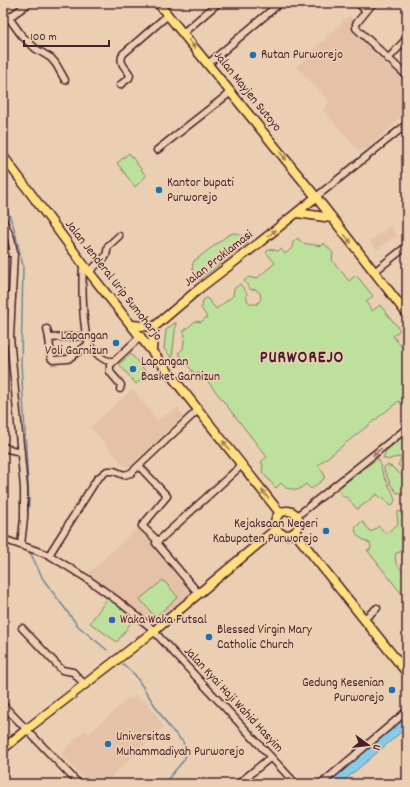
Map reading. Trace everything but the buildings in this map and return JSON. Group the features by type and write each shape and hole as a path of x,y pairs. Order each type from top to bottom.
{"main road":[{"name":"Jalan Mayjen Sutoyo","path":"158,3 316,197 407,314"},
{"name":"Jalan Jenderal Urip Sumoharjo","path":"3,156 89,272 152,349 198,410 280,513"},
{"name":"Jalan Proklamasi","path":"154,327 200,288 316,197"},
{"path":"297,213 332,218"},
{"path":"132,325 154,327 152,349"},
{"path":"283,511 291,511 298,516 299,527 295,533 290,536 283,535 276,529 275,522 280,513 283,511"},
{"path":"3,749 154,631 276,529"},
{"path":"295,533 407,673"}],"street":[{"path":"3,22 29,3"},
{"path":"183,33 218,3"},
{"path":"208,64 280,3"},
{"path":"358,3 366,11"},
{"path":"373,3 356,24 356,28 407,76"},
{"path":"120,85 129,78 130,75 122,65 121,59 123,54 168,15"},
{"path":"9,18 22,36 56,64 65,80"},
{"path":"388,59 407,38"},
{"path":"157,150 231,92"},
{"path":"316,197 407,124"},
{"path":"3,220 11,238 14,253 10,337 24,488 24,518 21,545"},
{"path":"89,272 106,256 108,246 119,236"},
{"path":"374,272 407,246"},
{"path":"3,248 8,253 14,253"},
{"path":"83,263 83,298 87,336 90,344 104,360 113,361"},
{"path":"3,295 12,298"},
{"path":"47,329 51,358 53,360 68,359 90,344"},
{"path":"49,338 87,336"},
{"path":"120,389 121,385 110,372 110,365 141,336"},
{"path":"3,344 10,337"},
{"path":"48,555 97,479 107,471 111,470 127,475 139,466 198,410"},
{"path":"298,516 407,428"},
{"path":"3,446 8,449 21,452"},
{"path":"158,541 242,465"},
{"path":"139,466 167,496 142,526 158,541 156,543 199,594"},
{"name":"Jalan Kyai Haji Wahid Hasyim","path":"3,539 48,555 86,578 118,601 154,631 296,784"},
{"path":"364,619 377,608"},
{"path":"22,628 62,670 73,672 85,685"},
{"path":"3,705 79,784"},
{"path":"321,784 407,711"},
{"path":"238,784 270,757"}],"shaded area":[{"path":"349,15 407,76 407,111 369,148 360,152 323,110 330,102 296,67"},
{"path":"390,226 397,235 377,250 370,241"},
{"path":"132,389 158,420 178,407 183,416 130,467 122,464 90,427"},
{"path":"139,527 194,591 154,624 88,573"},
{"name":"Universitas Muhammadiyah Purworejo","path":"136,695 141,701 144,698 164,727 104,784 90,784 61,754 85,730 89,734 129,697 131,699"}],"green space":[{"path":"129,153 146,176 135,187 117,163"},
{"path":"234,233 242,236 248,243 199,280 194,273 194,261 228,235"},
{"path":"298,238 302,243 322,246 324,243 333,253 332,260 349,281 356,275 373,296 366,302 372,311 380,305 400,330 393,336 401,346 407,341 407,407 405,408 399,401 318,465 324,474 324,479 311,489 306,484 298,490 286,488 281,483 276,488 262,472 263,465 261,462 267,457 202,374 193,372 178,353 183,349 185,334 183,332 195,321 201,322 207,317 201,308 203,300 207,298 216,309 233,296 234,289 240,284 247,293 249,302 251,304 257,304 261,299 260,293 255,289 251,290 244,281 249,277 256,279 275,263 266,252 270,249 278,251 281,249 285,254 292,248 293,242"},
{"path":"176,322 172,358 164,349 166,330"},
{"name":"Lapangan Basket Garnizun","path":"131,354 148,374 136,384 119,364"},
{"path":"407,433 407,472 398,465 401,459 400,457 388,460 383,458 386,451"},
{"path":"378,458 383,475 395,501 391,506 384,498 382,499 377,494 358,509 348,498 344,497 339,488"},
{"path":"387,465 392,467 406,479 407,489 404,492 397,493 391,485 384,470 384,467"},
{"path":"399,511 407,522 407,545 403,545 400,552 396,553 395,560 401,570 407,574 407,596 405,598 367,550 370,550 371,548 370,543 358,536 355,531 355,528 362,521 371,532 379,526 386,534 398,524 397,513"},
{"path":"163,580 178,597 155,617 140,599"},
{"name":"Waka Waka Futsal","path":"109,596 135,617 117,642 90,623"}],"water":[{"path":"407,715 407,727 340,784 324,784"}],"waterway":[{"path":"3,198 14,228 23,266 21,363 29,501 26,534"},
{"path":"29,550 43,579 78,626 107,650"},
{"path":"123,664 135,675 169,727 183,742 187,752 184,760 167,780 168,784"}],"place":[{"name":"Rutan Purworejo","path":"253,55"},
{"name":"Kantor bupati Purworejo","path":"159,190"},
{"name":"Lapangan Voli Garnizun","path":"116,343"},
{"name":"Lapangan Basket Garnizun","path":"133,369"},
{"name":"Kejaksaan Negeri Kabupaten Purworejo","path":"326,531"},
{"name":"Waka Waka Futsal","path":"112,620"},
{"name":"Blessed Virgin Mary Catholic Church","path":"209,637"},
{"name":"Gedung Kesenian Purworejo","path":"392,690"},
{"name":"Universitas Muhammadiyah Purworejo","path":"108,744"}],"district":[{"name":"PURWOREJO","path":"302,359"}]}
